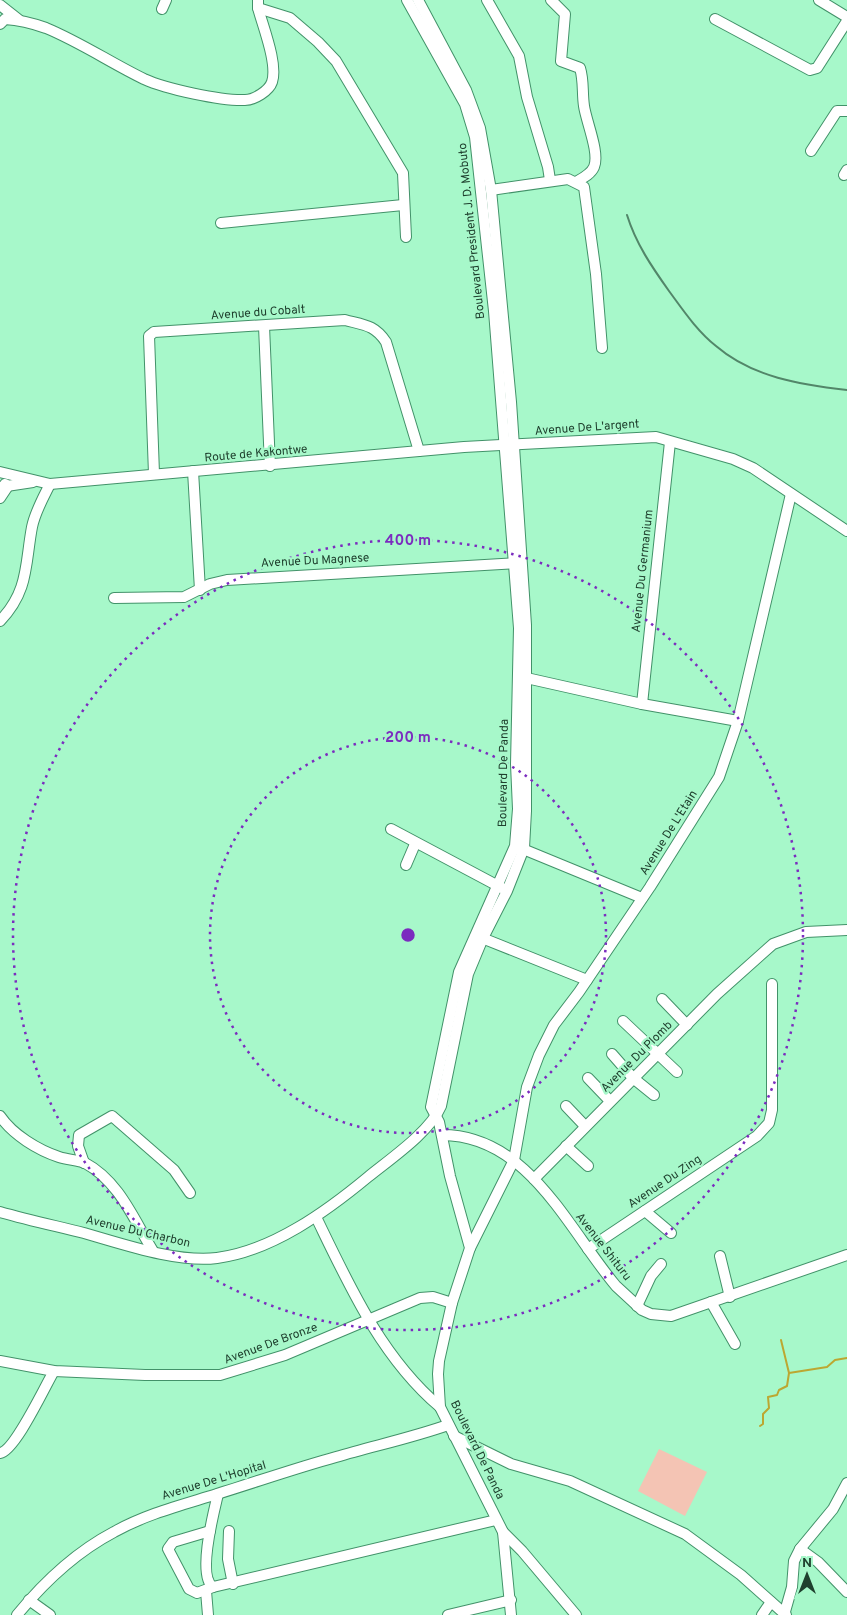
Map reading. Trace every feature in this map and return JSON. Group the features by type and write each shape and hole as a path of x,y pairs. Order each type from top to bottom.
{"street":[{"name":"Boulevard President J. D. Mobuto","path":"407,0 465,104 476,137 493,257 510,445"},
{"name":"Boulevard President J. D. Mobuto","path":"418,0 466,90 480,128 491,190 493,257"},
{"path":"487,0 520,56 527,97 548,167 550,180"},
{"path":"551,0 565,14 561,61 580,68 583,77 584,107 594,152 595,165 590,173 576,182"},
{"path":"820,0 847,17"},
{"path":"0,24 5,19 20,20 56,33 146,80 180,90 246,100 262,94 272,84 274,68 258,4"},
{"path":"258,4 290,18 318,42 336,61 402,173 406,237"},
{"path":"0,5 20,20"},
{"path":"715,19 810,70 816,68 847,21"},
{"path":"811,151 837,110 847,111"},
{"path":"491,190 517,188 550,180 568,179 584,187 596,274 602,348"},
{"path":"221,222 403,205"},
{"name":"Avenue du Cobalt","path":"154,474 148,336 154,332 345,320 374,328 380,332 386,342 419,451"},
{"path":"264,326 270,466"},
{"name":"Avenue De L'argent","path":"510,445 644,437 670,442 733,459 753,468 847,531"},
{"name":"Avenue Du Germanium","path":"642,704 670,442"},
{"name":"Route de Kakontwe","path":"0,472 50,484 270,466 419,451 510,445"},
{"name":"Boulevard De Panda","path":"503,1532 440,1408 438,1374 452,1304 470,1248 450,1176 437,1115 431,1107 443,1071 459,972 507,891 519,847 516,764 526,625 517,563 510,445"},
{"path":"193,471 200,590"},
{"path":"0,498 3,484 36,482"},
{"path":"0,621 13,605 25,580 36,513 50,484"},
{"name":"Avenue De L'Etain","path":"470,1248 514,1160 527,1086 539,1055 554,1026 642,898 719,777 738,720 791,494"},
{"name":"Avenue Du Magnese","path":"114,598 184,597 210,584 227,580 517,563"},
{"path":"523,677 642,704 738,720"},
{"path":"391,829 415,844 497,884 507,891"},
{"path":"406,865 415,844"},
{"path":"519,847 642,898"},
{"name":"Boulevard De Panda","path":"479,936 497,884 519,847"},
{"name":"Avenue Du Plomb","path":"534,1179 657,1054 760,955 780,940 806,932 847,930"},
{"path":"479,936 587,980"},
{"name":"Avenue Du Zing","path":"588,1249 757,1136 769,1123 772,1110 772,984"},
{"path":"662,999 687,1025"},
{"path":"623,1021 677,1072"},
{"path":"612,1054 633,1078 654,1095"},
{"path":"588,1078 610,1101"},
{"path":"566,1106 585,1126"},
{"name":"Avenue Du Charbon","path":"0,1212 153,1251 202,1259 238,1254 316,1217 386,1162 437,1115"},
{"path":"0,1116 13,1130 46,1152 84,1162 109,1182 122,1198 153,1251"},
{"path":"84,1162 78,1146 79,1135 112,1116 174,1170 190,1193"},
{"name":"Avenue Shituru","path":"442,1135 460,1136 482,1141 514,1160 534,1179 616,1286 636,1306 651,1314 681,1315 711,1302 843,1257"},
{"path":"566,1146 588,1166"},
{"path":"645,1210 671,1233"},
{"path":"316,1217 369,1320 409,1378 440,1408"},
{"path":"720,1256 730,1297"},
{"path":"843,1257 847,1267"},
{"path":"636,1306 651,1276 661,1264"},
{"name":"Avenue De Bronze","path":"0,1361 54,1371 145,1375 220,1375 285,1355 426,1297 452,1304"},
{"path":"711,1302 735,1344"},
{"path":"0,1453 7,1450 54,1371"},
{"name":"Avenue De L'Hopital","path":"17,1615 29,1600 64,1566 112,1532 160,1512 336,1456 417,1436 448,1425"},
{"path":"454,1436 511,1464 570,1481 606,1496 685,1534 741,1575 784,1615 792,1587 794,1561 800,1549 833,1509 847,1483"},
{"path":"208,1615 209,1585 207,1573 210,1531 218,1494"},
{"path":"210,1531 187,1537 168,1546 169,1552 189,1589 197,1593 496,1520"},
{"path":"229,1531 228,1559 233,1584"},
{"path":"503,1532 511,1615"},
{"path":"503,1532 522,1551 576,1615"},
{"path":"800,1549 818,1562 847,1592"},
{"path":"29,1600 50,1615"},
{"path":"448,1615 511,1600"},
{"path":"762,1615 771,1602"}],"shaded area":[{"path":"659,1449 707,1472 685,1516 638,1491"}],"waterway":[{"path":"781,1340 789,1373"},
{"path":"760,1426 763,1424 763,1414 769,1408 768,1397 777,1395 779,1390 787,1386 789,1373 827,1367 835,1360 847,1358"}],"railway":[{"path":"627,215 645,255 669,291 691,320 716,346 730,357 745,365 778,378 847,390"}]}
